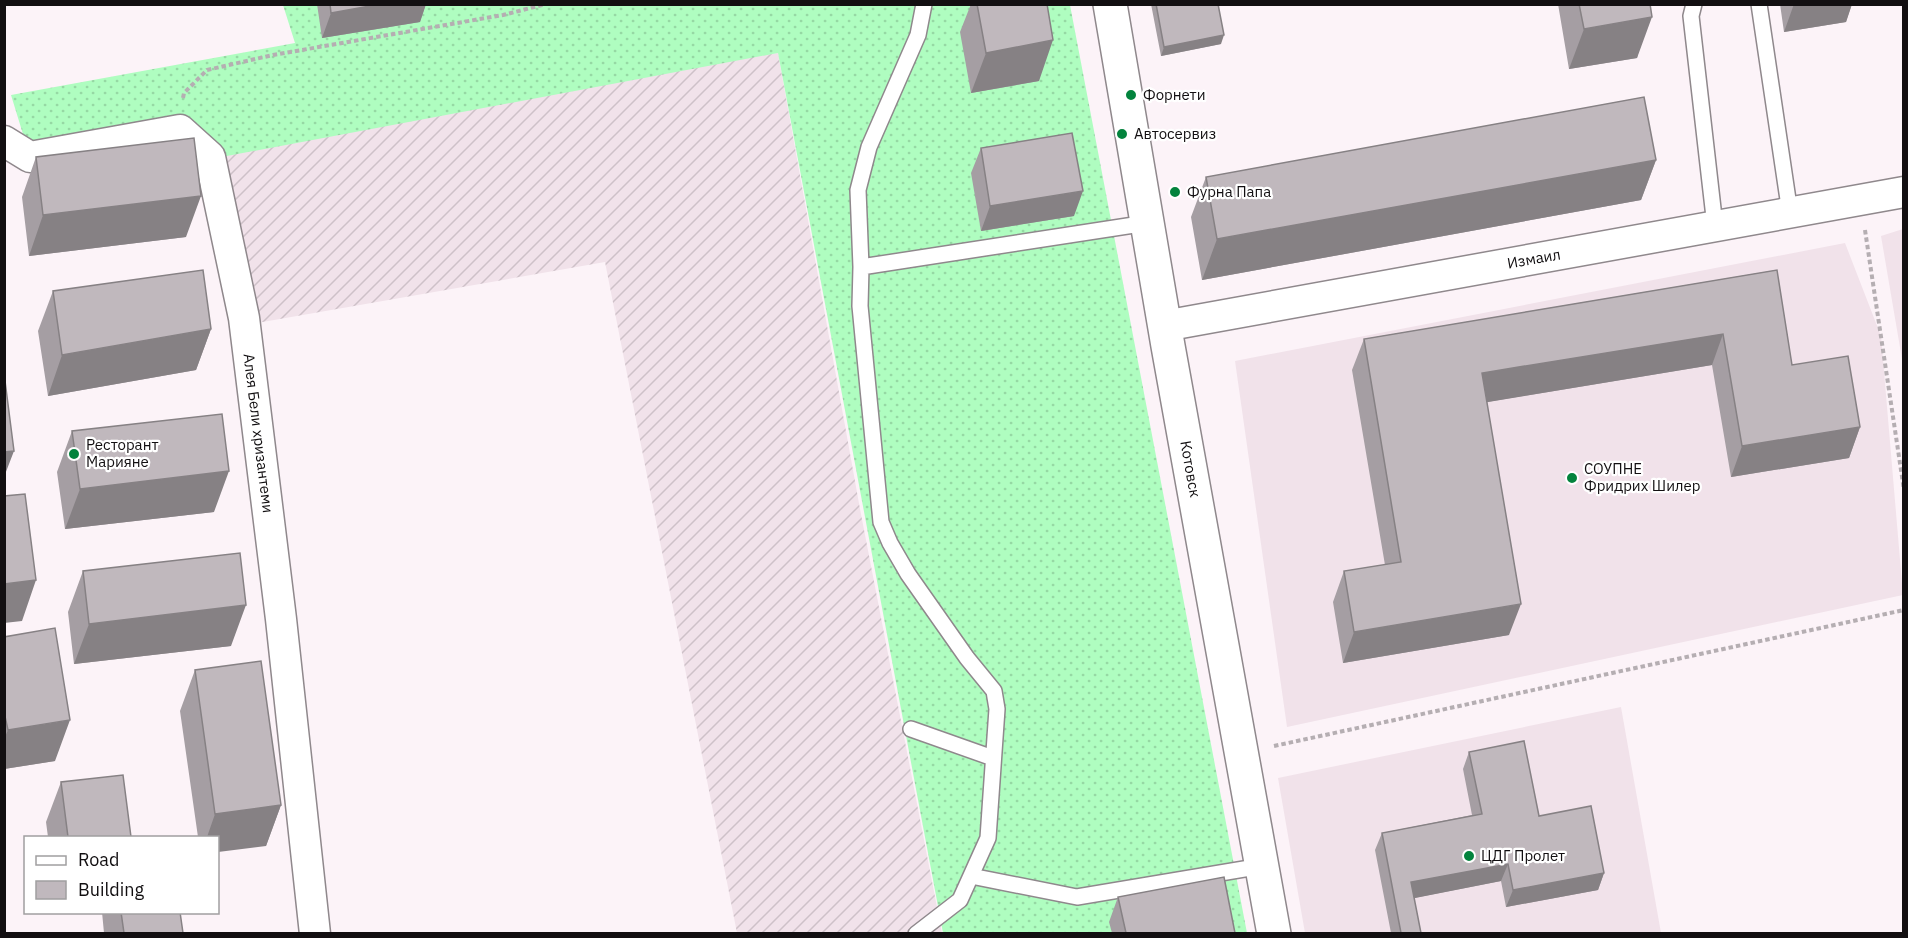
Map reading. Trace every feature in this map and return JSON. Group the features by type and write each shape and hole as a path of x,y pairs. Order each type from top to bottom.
{"street":[{"name":"Котовск","path":"1110,4 1164,326 1274,933"},
{"path":"4,141 30,157 180,130"},
{"name":"Алея Бели хризантеми","path":"180,130 210,158 244,318 281,619 315,933"},
{"name":"Измаил","path":"1164,326 1904,192"}],"lane":[{"path":"916,933 960,900 987,838 997,709 994,691 967,658 908,573 880,522 860,306 858,190 869,147 918,35 924,4"},
{"path":"1694,4 1690,16 1715,226"},
{"path":"1759,4 1790,213"},
{"path":"861,267 1147,223"},
{"path":"911,729 993,758"},
{"path":"971,876 1077,897 1262,866"}],"path":[{"path":"180,130 184,93 207,70 273,55 502,15 546,4"},
{"path":"1861,200 1904,490"},
{"path":"1241,753 1904,610"}],"shaded area":[{"path":"778,53 860,509 942,933 737,933 605,262 240,326 211,159 575,83"},
{"path":"1904,229 1903,365 1881,236"},
{"name":"СОУПНЕ Фридрих Шилер","path":"1845,243 1881,336 1903,595 1287,727 1235,361"},
{"name":"ЦДГ Пролет","path":"1621,707 1661,933 1305,933 1278,778"}],"green space":[{"path":"283,5 1070,5 1247,933 943,933 778,53 211,159 30,157 11,95 295,43"}],"building":[{"path":"330,4 381,4 331,13"},
{"path":"977,4 1047,4 1053,40 986,53"},
{"path":"1156,4 1218,4 1224,35 1164,47"},
{"path":"1579,4 1650,4 1652,17 1584,29"},
{"path":"1644,97 1656,160 1217,239 1206,177"},
{"path":"1072,133 1083,191 990,206 981,148"},
{"path":"194,138 201,196 43,215 36,157"},
{"path":"203,270 211,329 62,355 53,291"},
{"path":"1777,270 1792,365 1848,356 1860,427 1742,446 1723,334 1482,373 1521,604 1354,632 1344,571 1401,562 1364,339"},
{"path":"4,373 14,451 4,452"},
{"path":"222,414 229,471 80,489 72,431"},
{"path":"25,494 36,580 4,584 4,496"},
{"path":"240,553 246,605 89,624 83,571"},
{"path":"55,628 70,720 8,730 4,712 4,637"},
{"path":"261,661 281,805 215,814 195,670"},
{"path":"1524,741 1539,816 1591,806 1604,873 1513,890 1508,864 1411,882 1421,933 1401,933 1382,833 1482,814 1469,752"},
{"path":"123,775 131,836 68,836 61,782"},
{"path":"1224,877 1235,933 1126,933 1118,897"},
{"path":"121,914 180,914 183,933 124,933"}],"place":[{"name":"Форнети","path":"1131,95"},
{"name":"Автосервиз","path":"1122,134"},
{"name":"Фурна Папа","path":"1175,192"},
{"name":"Ресторант Марияне","path":"74,454"},
{"name":"СОУПНЕ Фридрих Шилер","path":"1572,478"},
{"name":"ЦДГ Пролет","path":"1469,856"}]}
